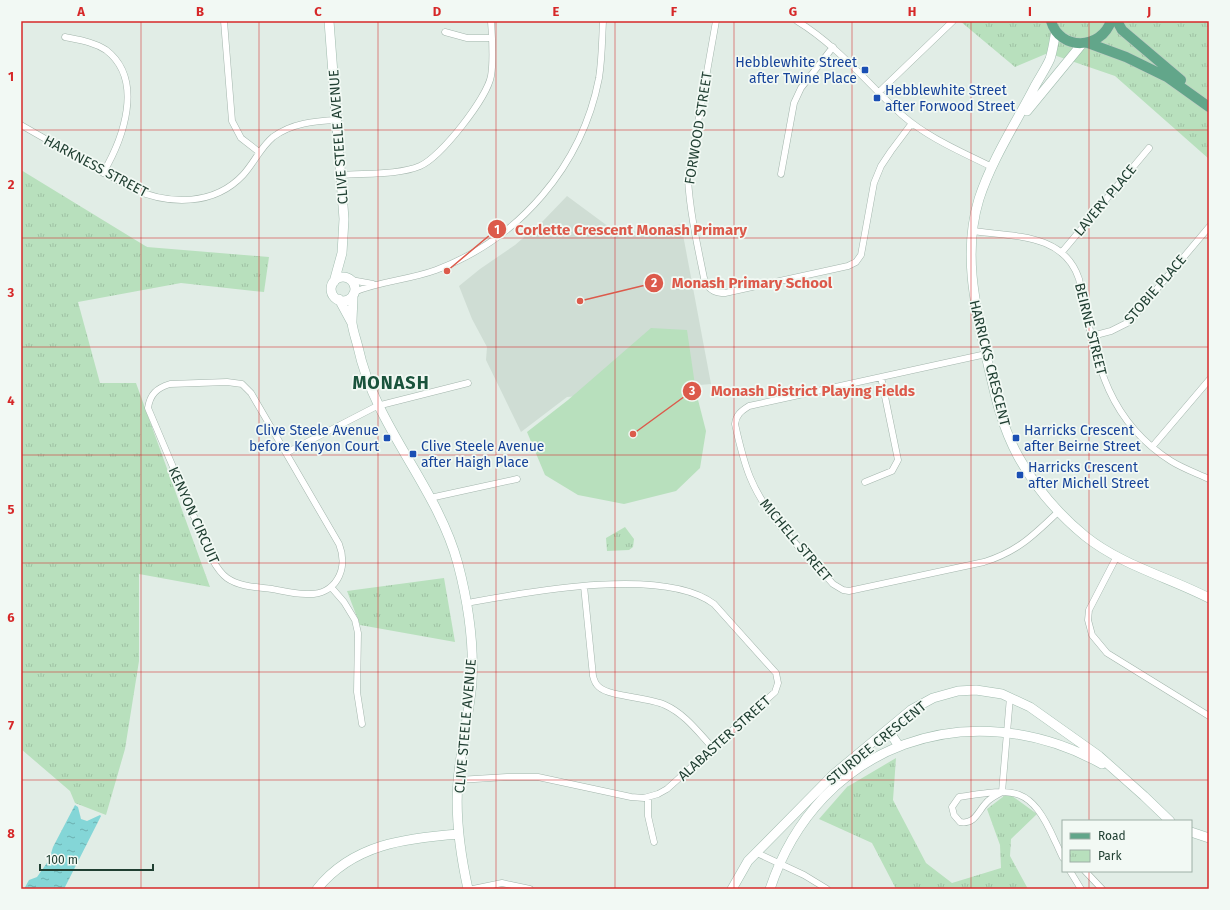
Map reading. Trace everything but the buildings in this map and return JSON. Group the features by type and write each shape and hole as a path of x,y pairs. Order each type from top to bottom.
{"main road":[{"path":"1051,21 1056,31 1068,41 1085,44 1126,57 1167,77 1209,106"},
{"path":"1085,44 1101,36 1111,21"},
{"path":"1116,21 1122,30 1199,94 1209,106"}],"street":[{"path":"224,21 232,122 241,138 259,152"},
{"name":"CLIVE STEELE AVENUE","path":"329,21 344,219 342,253 344,267 350,279"},
{"path":"341,175 408,170 432,159 485,94 491,75 491,21"},
{"name":"FORWOOD STREET","path":"716,21 688,179 692,224 705,283 709,289 717,293 725,293 848,266 856,262 861,255 874,183 881,166 912,123"},
{"path":"797,21 806,26 833,47 912,123 931,136 992,167"},
{"path":"806,26 812,21"},
{"path":"879,92 953,21"},
{"path":"375,284 343,277 334,282 332,292 339,299 345,300 375,284 420,275 465,258 491,242 515,224 546,192 570,157 591,110 601,65 602,22"},
{"name":"HARRICKS CRESCENT","path":"1056,31 1050,58 992,167 979,198 973,231 971,270 973,295 1002,420 1012,445 1032,480 1058,512 1085,536 1117,556 1209,598"},
{"path":"445,32 467,38 492,38"},
{"path":"65,37 88,41 105,49 114,57 123,72 127,96 125,123 120,141 104,173"},
{"name":"HARRICKS CRESCENT","path":"1014,127 1085,44"},
{"path":"781,174 794,103 800,88 833,47"},
{"name":"HARKNESS STREET","path":"21,125 104,173 148,196 165,200 191,200 207,197 230,186 247,171 259,152 274,137 286,130 300,124 337,120"},
{"name":"LAVERY PLACE","path":"1062,252 1149,148"},
{"name":"STOBIE PLACE","path":"1092,336 1111,332 1130,322 1209,227"},
{"name":"BEIRNE STREET","path":"973,231 1036,240 1048,243 1062,252 1076,269 1102,375 1110,395 1128,423 1152,448 1179,466 1209,479"},
{"name":"CLIVE STEELE AVENUE","path":"334,282 342,253"},
{"path":"350,279 354,284 354,294"},
{"name":"CLIVE STEELE AVENUE","path":"352,324 354,294"},
{"name":"CLIVE STEELE AVENUE","path":"339,299 352,324 361,363 377,406 430,498 448,536 455,556 467,603 472,649 472,680 458,780 459,834 468,889"},
{"name":"MICHELL STREET","path":"986,354 748,406 740,411 736,418 735,424 743,458 750,478 760,498 780,525 838,588 843,590 855,591 1000,557 1021,546 1058,512"},
{"path":"865,482 892,471 898,460 880,377"},
{"path":"1152,448 1209,380"},
{"name":"KENYON CIRCUIT","path":"227,382 242,384 251,393 339,544 342,554 342,569 338,578 331,586 320,593 306,595 247,586 237,583 224,576 212,559 149,412 149,400 155,391 170,384 227,382"},
{"path":"286,453 377,406 468,383"},
{"path":"430,498 516,479"},
{"path":"1117,556 1089,610 1088,620 1092,636 1107,652 1209,716"},
{"path":"331,586 352,614 358,633 357,692 362,724"},
{"path":"584,586 595,683 604,690 658,702 676,711 686,719 713,748"},
{"name":"ALABASTER STREET","path":"458,780 533,777 631,797 648,797 667,789 775,692 778,682 776,673 714,604 700,595 683,590 655,587 584,586 552,588 467,603"},
{"name":"STURDEE CRESCENT","path":"732,889 748,861 834,774 919,705 941,695 958,691 976,690 1010,697 1030,707 1093,751 1169,820"},
{"path":"1002,792 1010,697"},
{"path":"888,730 899,746"},
{"name":"STURDEE CRESCENT","path":"770,889 780,864 798,829 824,796 842,779 864,764 899,746 941,734 963,731 1007,732 1042,738 1065,746 1114,769"},
{"path":"1002,792 988,800 971,822 960,822 954,815 953,804 959,797 990,792 1002,792 1021,794 1032,802 1055,840 1062,856"},
{"path":"648,797 648,816 654,842"},
{"path":"1192,832 1209,838"},
{"path":"320,888 345,864 376,847 401,840 459,834"},
{"path":"1055,840 1062,847"},
{"path":"757,852 804,875 827,889"},
{"path":"1071,872 1081,889"},
{"path":"1086,872 1102,889"},
{"path":"474,889 502,883 530,889"}],"shaded area":[{"path":"567,196 609,227 621,231 647,232 681,224 711,384 567,397 521,432 486,360 487,347 472,319 459,286 480,269 515,245 543,221"}],"green space":[{"path":"960,21 1209,21 1209,159 1115,76 1048,53 1015,67"},
{"path":"21,170 147,247 269,257 264,292 181,283 78,302 100,383 136,383 210,587 139,574 139,661 125,749 106,815 75,803 70,791 21,749"},
{"path":"651,328 687,330 696,392 706,431 700,468 676,491 624,504 578,495 545,475 527,432 568,400"},
{"path":"625,527 634,539 633,547 629,550 607,551 606,538"},
{"path":"444,578 455,642 360,625 347,591"},
{"path":"896,758 893,800 926,863 952,883 1001,868 1000,845 987,809 1008,793 1037,814 1011,839 1010,856 1028,889 896,889 872,843 819,819 847,787"}],"water":[{"path":"75,805 78,807 81,819 87,821 100,815 101,816 64,889 24,889 29,880 37,877 49,860 53,847"}],"place":[{"name":"Hebblewhite Street after Twine Place","path":"865,70"},
{"name":"Hebblewhite Street after Forwood Street","path":"877,98"},
{"name":"Corlette Crescent Monash Primary","path":"447,271"},
{"name":"Monash Primary School","path":"580,301"},
{"name":"Monash District Playing Fields","path":"633,434"},
{"name":"Clive Steele Avenue before Kenyon Court","path":"387,438"},
{"name":"Harricks Crescent after Beirne Street","path":"1016,438"},
{"name":"Clive Steele Avenue after Haigh Place","path":"413,454"},
{"name":"Harricks Crescent after Michell Street","path":"1020,475"}],"district":[{"name":"MONASH","path":"391,383"}]}
